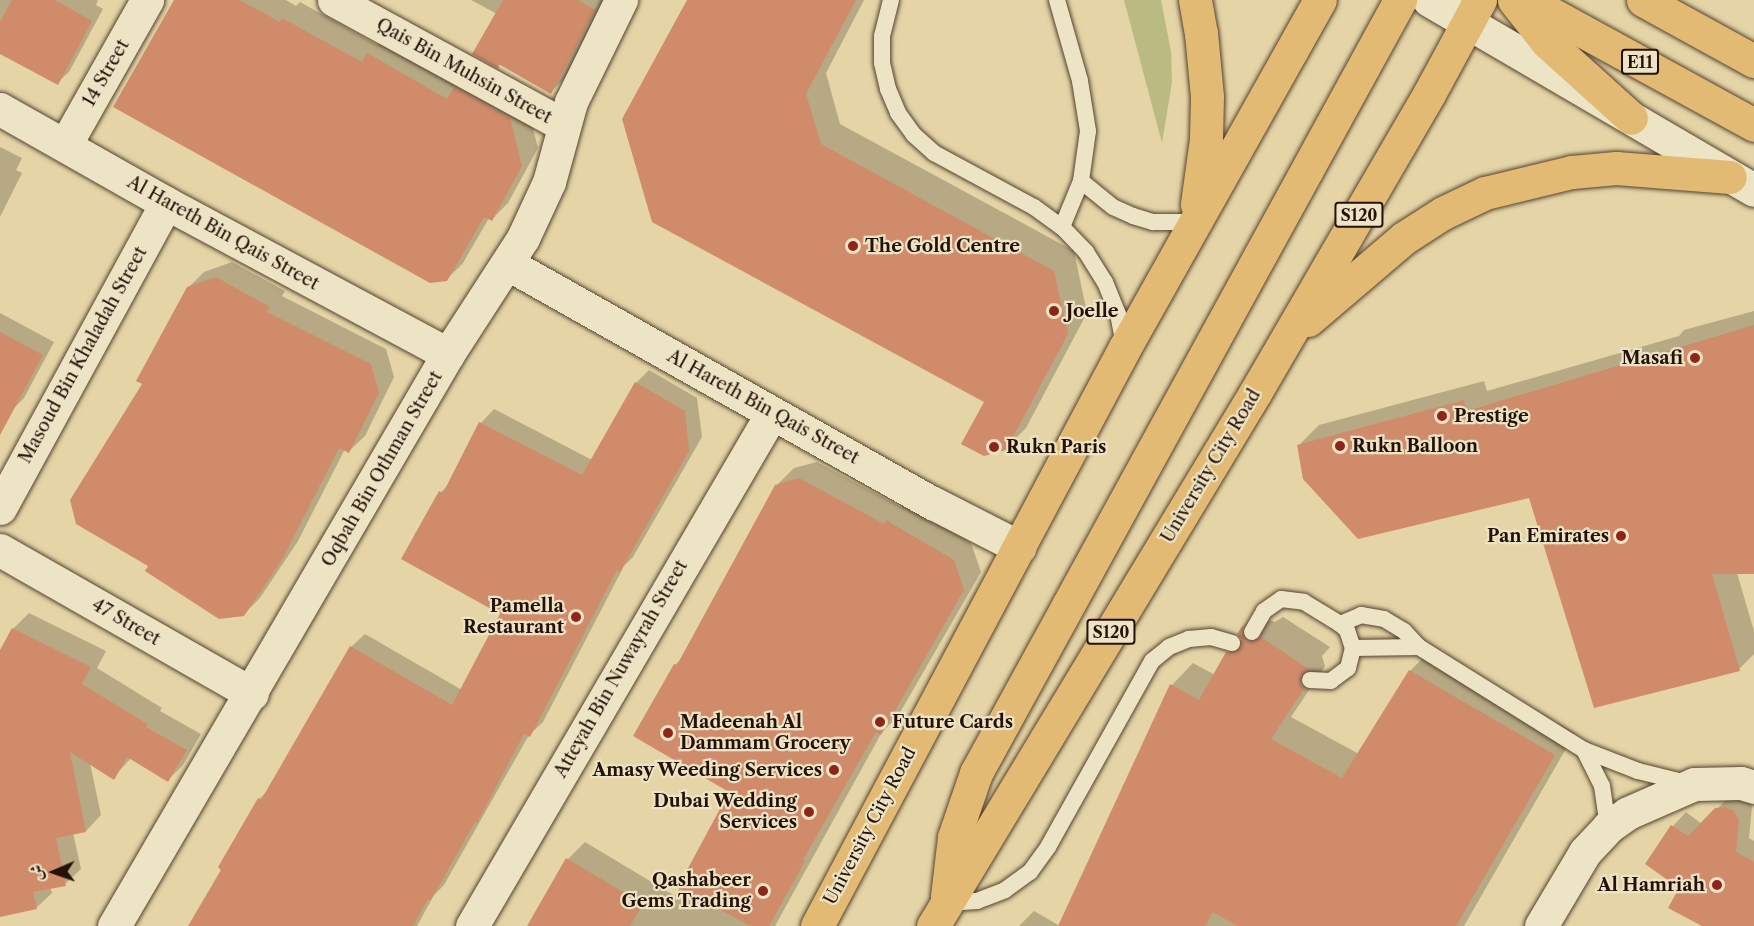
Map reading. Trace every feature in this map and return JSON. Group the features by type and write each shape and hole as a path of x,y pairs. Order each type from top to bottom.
{"main road":[{"path":"1194,222 1206,139 1207,97 1201,33 1195,0"},
{"name":"University City Road","path":"817,926 1124,349 1320,0"},
{"path":"940,915 954,837 976,773 1400,0"},
{"path":"1514,0 1547,42 1630,118"},
{"name":"E11","path":"1526,0 1754,125"},
{"path":"1643,0 1754,61"},
{"name":"University City Road","path":"940,915 1288,337 1474,11"},
{"path":"1288,337 1404,238 1443,213 1485,193 1572,172 1616,168 1742,183"}],"street":[{"name":"14 Street","path":"65,145 147,0"},
{"name":"Qais Bin Muhsin Street","path":"334,0 563,125"},
{"name":"Oqbah Bin Othman Street","path":"120,924 448,354 508,264 549,182 563,125 582,77 621,0"},
{"path":"1429,0 1474,11 1630,118 1742,183"},
{"name":"Al Hareth Bin Qais Street","path":"0,109 166,203 448,354"},
{"name":"Masoud Bin Khaladah Street","path":"0,508 166,203"},
{"name":"Al Hareth Bin Qais Street","path":"508,264 933,503 1019,547"},
{"name":"Atteyah Bin Nuwayrah Street","path":"472,926 772,413"},
{"name":"47 Street","path":"0,549 252,694"},
{"path":"1541,926 1585,852 1608,827 1651,801 1694,784 1741,783 1754,787"}],"lane":[{"path":"891,0 882,36 882,63 898,114 914,135 934,153 1034,207 1062,227 1086,252 1105,282 1118,314 1124,349"},
{"path":"1058,0 1085,106 1088,131 1081,181 1062,227"},
{"path":"1081,181 1113,207 1132,216 1153,222 1194,222"},
{"path":"1252,632 1264,611 1281,599 1304,602 1340,624 1347,630 1353,648 1352,659 1341,676 1331,681 1310,680"},
{"path":"1340,624 1350,618 1373,615 1395,625 1419,647 1584,750 1638,771 1694,784"},
{"path":"940,915 1005,890 1030,872 1048,847 1152,661 1169,647 1189,639 1211,638 1232,643"},
{"path":"1353,648 1419,647"},
{"path":"1584,750 1602,786 1608,827"}],"green space":[{"path":"1124,0 1161,0 1171,52 1172,82 1162,143"}],"building":[{"path":"12,0 55,0 92,21 58,85 0,54 0,22"},
{"path":"174,0 239,0 280,22 282,18 362,62 367,53 447,99 454,87 510,118 522,166 492,221 484,217 447,281 430,283 113,107"},
{"path":"503,0 578,0 595,10 551,94 497,63 499,69 472,54"},
{"name":"The Gold Centre","path":"687,0 856,0 806,94 821,144 1054,271 1068,334 1006,450 984,456 961,444 984,402 652,222 622,119"},
{"path":"216,277 270,307 267,312 371,364 379,393 349,453 339,448 283,558 244,616 219,619 145,571 148,566 76,524 70,500 142,384 136,381 187,287"},
{"path":"1754,325 1754,574 1712,574 1740,671 1594,708 1529,498 1358,539 1303,479 1297,445 1464,400 1467,411"},
{"path":"0,332 43,355 0,435"},
{"path":"635,382 685,411 689,451 620,572 617,570 530,737 524,734 477,823 475,822 431,900 428,899 413,926 188,926 221,870 218,867 258,798 261,800 350,646 452,705 500,614 401,559 439,491 443,493 479,422 582,475"},
{"path":"799,478 884,524 886,520 954,560 964,590 881,735 876,732 803,860 805,861 769,926 750,926 678,887 729,792 633,736 674,664 677,665 775,485"},
{"path":"1243,625 1242,633 1246,641 1253,642 1261,637 1310,670 1301,675 1300,684 1304,689 1271,739 1342,778 1409,670 1555,755 1456,926 1237,926 1213,912 1205,926 1058,926 1170,684 1199,700 1226,652 1235,653 1242,646 1242,640 1237,634"},
{"path":"12,628 91,667 82,684 147,724 146,727 187,750 168,782 127,757 114,780 70,752 86,832 56,838 66,886 33,892 37,909 0,917 0,650"},
{"name":"Al Hamriah","path":"1725,807 1734,811 1739,820 1736,852 1754,862 1754,926 1702,926 1668,908 1679,888 1645,864 1671,825 1688,836 1715,808"},
{"path":"566,858 643,904 630,926 527,926"}],"place":[{"name":"The Gold Centre","path":"853,246"},
{"name":"Joelle","path":"1054,311"},
{"name":"Masafi","path":"1695,358"},
{"name":"Prestige","path":"1442,416"},
{"name":"Rukn Balloon","path":"1340,446"},
{"name":"Rukn Paris","path":"994,447"},
{"name":"Pan Emirates","path":"1621,536"},
{"name":"Pamella Restaurant","path":"576,617"},
{"name":"Future Cards","path":"880,722"},
{"name":"Madeenah Al Dammam Grocery","path":"668,733"},
{"name":"Amasy Weeding Services","path":"834,770"},
{"name":"Dubai Wedding Services","path":"809,812"},
{"name":"Al Hamriah","path":"1717,885"},
{"name":"Qashabeer Gems Trading","path":"763,891"}]}
